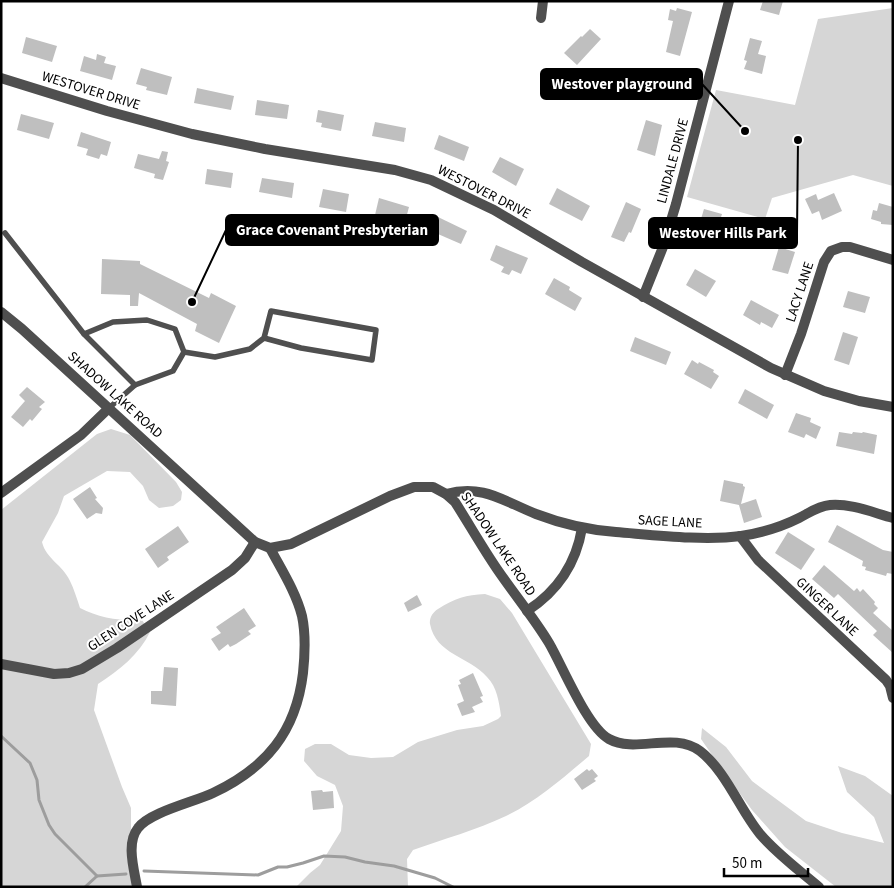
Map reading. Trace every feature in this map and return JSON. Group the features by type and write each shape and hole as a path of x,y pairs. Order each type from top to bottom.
{"street":[{"path":"541,18 543,1"},
{"name":"LINDALE DRIVE","path":"643,296 663,246 676,204 729,1"},
{"name":"WESTOVER DRIVE","path":"1,78 107,111 192,134 265,149 395,170 445,185 494,210 729,345 786,375 838,396 893,407"},
{"name":"LACY LANE","path":"786,375 824,262 831,251 837,248 850,247 893,260"},
{"name":"SHADOW LAKE ROAD","path":"1,312 109,408 254,542 270,548 291,544 390,496 414,487 433,488 446,494 455,502 496,568 549,643 591,721 602,734 609,740 623,744 672,742 700,751 718,771 759,833 819,887"},
{"path":"1,493 81,435 109,408"},
{"name":"SAGE LANE","path":"446,494 468,490 487,492 536,514 582,528 647,535 723,538 740,536 768,530 800,518 817,508 832,505 893,518"},
{"path":"527,611 553,590 566,575 577,550 582,528"},
{"name":"GINGER LANE","path":"740,536 758,560 890,680 893,698"},
{"name":"GLEN COVE LANE","path":"1,664 54,674 69,673 82,669 117,648 232,570 245,558 254,542"},
{"path":"137,887 132,842 137,829 148,819 214,792 248,773 273,750 294,715 302,684 305,633 297,601 270,548"}],"lane":[{"path":"4,233 84,334 135,385"},
{"path":"184,352 215,357 250,349 264,338 271,311 376,330 372,360 300,348 264,338"},
{"path":"84,334 113,322 147,320 175,329 184,352"},
{"path":"109,408 135,385 173,371 184,352"}],"shaded area":[{"path":"893,8 893,186 853,175 772,198 765,219 687,197 716,90 795,105 818,19"},
{"path":"111,429 130,435 176,482 182,492 181,500 173,506 159,508 149,500 143,486 130,472 107,471 64,496 58,513 42,542 47,553 67,575 80,608 110,618 142,620 150,632 140,648 128,661 98,684 94,710 131,808 128,856 136,887 2,887 1,510 97,434"},
{"path":"485,594 500,599 512,613 591,744 589,756 549,789 506,816 413,850 407,859 408,887 296,887 320,865 341,831 343,806 335,785 317,776 304,761 305,749 315,744 331,744 349,755 371,758 393,757 418,742 457,730 483,726 501,716 497,695 490,681 480,670 446,649 433,634 430,624 433,613 444,605 472,595"},
{"path":"702,728 726,747 752,781 806,821 842,833 884,843 874,817 847,792 838,766 865,776 893,796 893,887 836,887 785,847 752,810 719,765 701,739"}],"building":[{"path":"763,1 783,1 779,15 760,10"},
{"path":"677,8 692,12 680,56 666,52 673,21 668,20 670,9 676,11"},
{"path":"590,29 601,39 577,65 564,53"},
{"path":"26,37 57,46 52,62 22,53"},
{"path":"750,38 762,41 758,54 766,56 762,74 744,69 747,61 744,60"},
{"path":"97,54 106,57 104,63 116,66 112,80 80,71 84,56 96,60"},
{"path":"141,68 172,77 167,95 146,90 147,87 136,84"},
{"path":"197,88 234,96 231,110 194,103"},
{"path":"257,100 289,105 287,119 255,115"},
{"path":"318,110 344,115 341,131 321,127 322,123 316,122"},
{"path":"21,114 54,123 49,139 17,130"},
{"path":"646,120 662,125 655,156 637,150"},
{"path":"375,122 406,128 404,142 372,136"},
{"path":"81,132 111,142 107,156 101,154 99,159 86,155 88,149 77,146"},
{"path":"439,135 469,147 464,161 434,149"},
{"path":"162,151 168,152 166,161 169,162 163,180 154,178 155,174 134,168 138,154 159,159"},
{"path":"500,157 524,169 516,186 492,172"},
{"path":"207,169 233,173 231,188 205,184"},
{"path":"262,178 294,183 292,198 259,192"},
{"path":"557,188 590,206 582,221 549,204"},
{"path":"323,189 349,194 346,212 319,207"},
{"path":"834,193 842,211 822,220 819,211 812,214 805,199 816,194 818,200"},
{"path":"379,198 409,207 405,222 375,215"},
{"path":"626,202 641,209 631,233 629,232 624,242 611,237"},
{"path":"879,203 893,207 893,225 881,224 881,222 871,219 873,210 877,211"},
{"path":"704,209 722,214 712,247 694,242"},
{"path":"438,217 467,231 461,244 431,231"},
{"path":"496,245 528,258 521,274 512,270 509,275 501,272 504,267 490,260"},
{"path":"779,247 795,252 788,274 772,270"},
{"path":"102,259 140,261 140,264 209,298 211,293 236,306 219,343 195,331 197,324 139,293 138,306 130,306 130,295 101,294"},
{"path":"695,269 716,281 706,297 686,285"},
{"path":"554,278 570,287 569,290 582,298 575,311 545,294"},
{"path":"848,291 870,297 865,313 843,307"},
{"path":"751,300 779,315 772,328 761,322 760,325 743,315"},
{"path":"843,332 858,337 849,365 834,360"},
{"path":"635,337 671,352 666,365 630,351"},
{"path":"692,360 714,370 713,372 719,376 711,389 684,374"},
{"path":"27,387 45,402 39,407 42,409 32,421 30,419 23,427 11,417 25,401 19,395"},
{"path":"745,389 774,405 767,419 738,403"},
{"path":"796,413 811,418 810,422 821,427 816,439 806,434 804,438 788,432"},
{"path":"839,432 852,434 853,432 863,432 877,435 874,454 836,446"},
{"path":"724,480 743,484 745,487 741,504 756,499 762,517 744,523 739,505 720,501"},
{"path":"90,487 97,498 95,499 103,508 102,514 96,513 87,519 73,499"},
{"path":"837,525 883,550 893,552 893,574 887,573 886,576 865,570 866,567 862,566 863,561 828,542"},
{"path":"178,526 189,542 167,557 169,560 158,568 145,549"},
{"path":"788,532 815,549 801,570 775,553"},
{"path":"824,565 854,591 857,588 860,592 863,589 875,602 874,604 878,608 873,613 893,631 893,653 873,635 877,631 838,594 834,598 812,579"},
{"path":"417,595 422,605 408,612 404,603"},
{"path":"244,608 256,626 248,631 251,634 230,647 228,644 219,651 211,639 221,633 216,627"},
{"path":"164,667 178,668 176,706 151,704 151,691 162,691"},
{"path":"473,673 483,696 480,697 483,702 472,707 475,712 462,716 457,704 464,701 458,685 461,684 459,680"},
{"path":"587,769 589,771 592,769 598,776 594,779 596,781 582,790 574,779"},
{"path":"322,790 323,792 333,791 334,808 313,810 311,791"}],"waterway":[{"path":"1,736 30,763 37,780 39,800 49,825 55,834 97,876"},
{"path":"144,871 258,875 278,867 287,867 324,856 345,857 394,866 435,878 453,887"},
{"path":"85,887 97,876 126,874"}],"place":[{"name":"Westover playground","path":"745,131"},
{"name":"Westover Hills Park","path":"798,140"},
{"name":"Grace Covenant Presbyterian","path":"192,302"}]}
